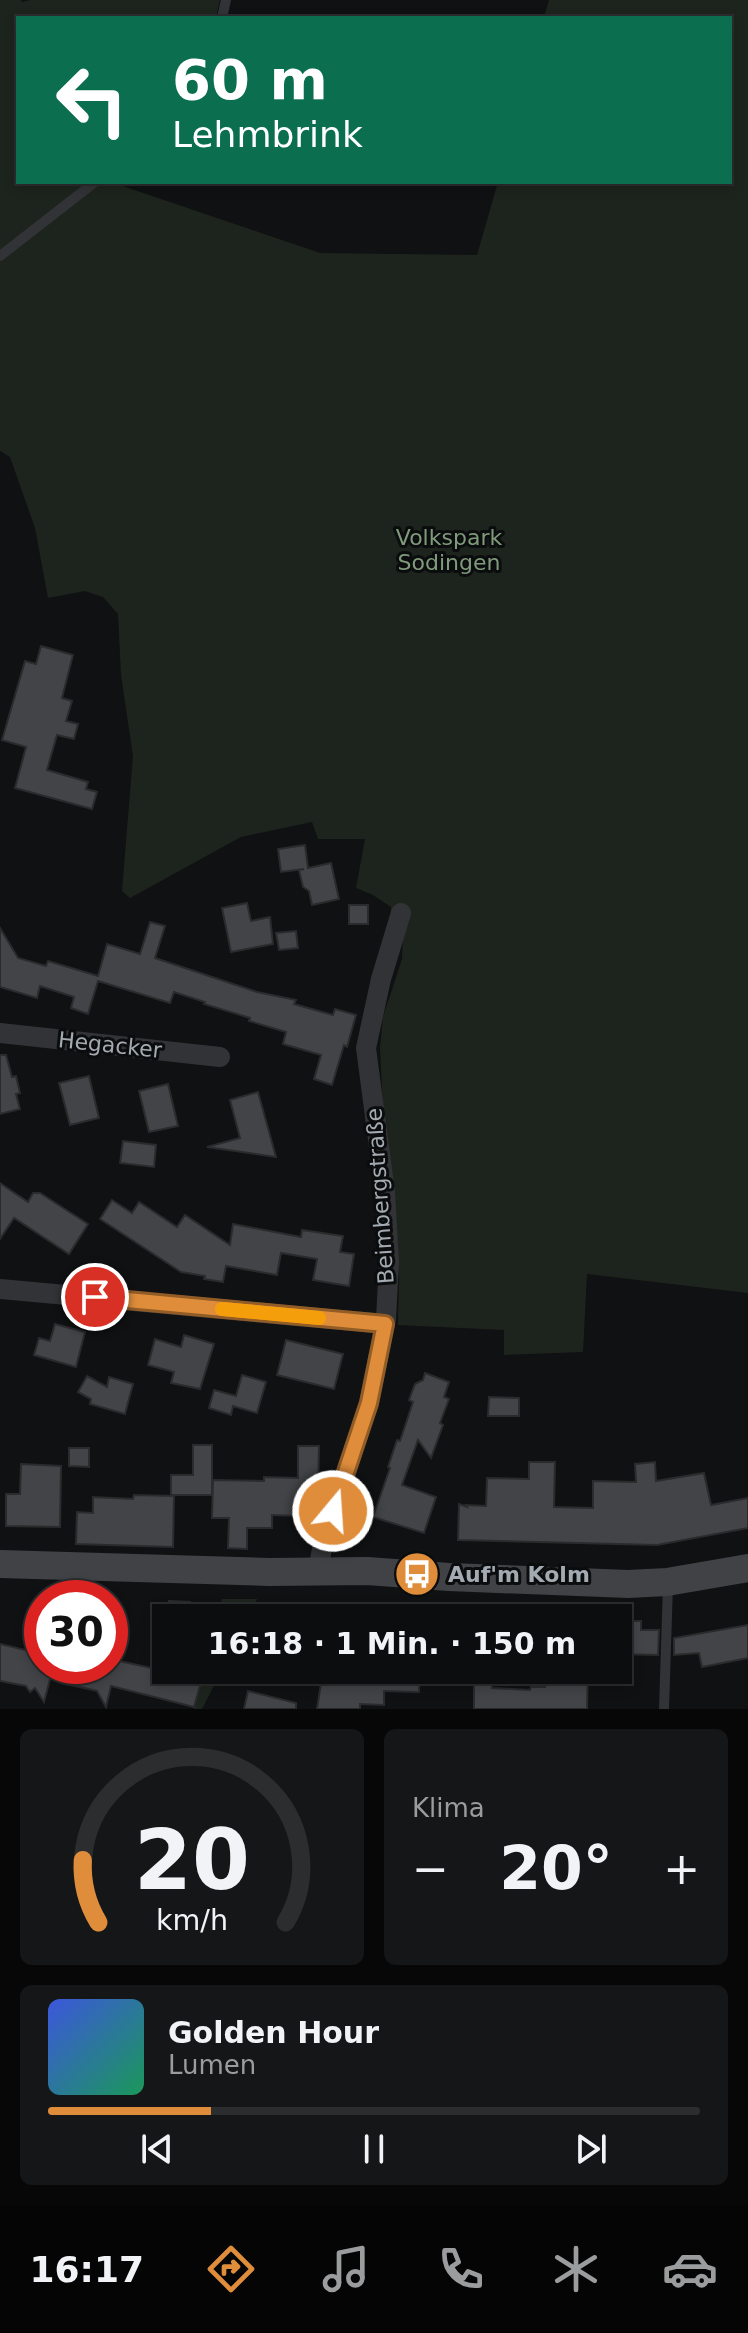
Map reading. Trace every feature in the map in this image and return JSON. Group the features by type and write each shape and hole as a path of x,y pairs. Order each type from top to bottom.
{"main road":[{"path":"0,1564 269,1572 367,1571 612,1583 667,1582 748,1568"}],"street":[{"name":"Beimbergstraße","path":"318,1571 324,1538 369,1403 385,1324 389,1262 385,1192 366,1048 381,979 401,913"},
{"name":"Hegacker","path":"0,1033 220,1057"},
{"path":"0,1289 385,1324"}],"lane":[{"path":"0,256 92,184"},
{"path":"664,1709 667,1582"}],"green space":[{"path":"0,0 220,0 216,16 16,16 16,184 86,184 0,253"},
{"name":"Volkspark Sodingen","path":"549,0 748,0 748,1293 587,1274 583,1352 504,1355 504,1330 398,1325 399,1276 380,1048 383,1017 402,959 403,927 390,925 391,907 356,888 365,839 318,839 312,822 241,837 130,898 122,891 133,756 121,675 118,614 103,597 85,591 48,598 35,528 10,457 0,451 0,261 97,184 117,184 320,253 477,255 497,184 732,184 732,16 545,16"},
{"path":"222,1599 257,1599 255,1604 221,1604"},
{"path":"200,1684 215,1684 202,1709 194,1709"}],"building":[{"path":"41,646 73,655 62,698 72,701 66,721 78,724 74,739 57,735 47,770 88,782 86,789 97,792 92,809 15,788 26,747 2,740 25,661 36,664"},
{"path":"305,845 308,868 331,863 339,899 312,905 299,870 304,869 281,872 278,849"},
{"path":"247,903 251,921 270,917 273,944 231,952 222,908"},
{"path":"349,905 368,905 368,924 349,924"},
{"path":"150,922 165,926 155,958 257,992 296,1000 294,1004 333,1015 335,1009 356,1015 332,1085 314,1079 321,1055 283,1044 286,1032 174,992 170,1003 98,981 88,1014 71,1008 74,997 40,986 37,998 0,987 0,928 18,958 46,966 48,961 98,976 107,944 140,954"},
{"path":"296,931 298,948 279,950 276,933"},
{"path":"0,1055 6,1055 12,1077 16,1076 20,1109 0,1114"},
{"path":"89,1076 99,1118 70,1125 59,1083"},
{"path":"168,1084 178,1126 149,1132 139,1091"},
{"path":"258,1092 276,1157 207,1147 240,1138 230,1100"},
{"path":"123,1141 156,1145 154,1167 120,1163"},
{"path":"0,1183 28,1202 33,1193 40,1193 88,1224 69,1254 14,1218 0,1239"},
{"path":"112,1200 132,1213 139,1202 177,1227 185,1215 230,1245 233,1224 301,1237 302,1230 343,1236 340,1252 354,1254 349,1286 313,1280 317,1259 281,1253 277,1275 226,1266 223,1282 181,1272 100,1219"},
{"path":"55,1324 85,1332 76,1367 34,1355 39,1338 50,1341"},
{"path":"184,1335 214,1344 200,1389 171,1383 174,1372 148,1365 155,1339 181,1347"},
{"path":"286,1340 343,1354 334,1389 277,1375"},
{"path":"425,1373 449,1382 444,1397 449,1399 431,1458 418,1440 402,1485 436,1497 424,1533 373,1517 397,1440 400,1441 413,1402 409,1400 415,1384 423,1380"},
{"path":"242,1375 266,1382 257,1413 233,1406 231,1415 209,1408 214,1390 236,1396"},
{"path":"87,1376 107,1387 109,1377 133,1384 125,1414 90,1404 91,1399 78,1392"},
{"path":"489,1397 519,1398 519,1416 488,1416"},
{"path":"193,1445 212,1445 212,1495 171,1495 171,1475 193,1475"},
{"path":"298,1446 319,1446 318,1496 298,1495 297,1516 272,1515 272,1528 247,1528 247,1549 228,1548 229,1518 212,1518 213,1480 298,1478"},
{"path":"69,1448 89,1448 89,1467 69,1466"},
{"path":"529,1462 555,1462 554,1507 593,1508 593,1481 636,1482 635,1464 655,1462 656,1481 704,1473 711,1505 748,1498 748,1528 657,1545 458,1540 459,1504 467,1507 486,1506 487,1478 529,1479"},
{"path":"21,1464 61,1466 60,1527 6,1526 6,1494 20,1494"},
{"path":"134,1495 174,1496 173,1547 76,1544 77,1512 93,1513 93,1497 133,1499"},
{"path":"169,1601 190,1602 190,1604 169,1604"},
{"path":"632,1621 641,1621 641,1630 659,1630 658,1655 632,1654"},
{"path":"748,1625 748,1658 702,1667 699,1653 674,1655 674,1638"},
{"path":"0,1644 24,1650 24,1684 49,1684 44,1702 35,1688 30,1692 26,1686 0,1681"},
{"path":"128,1663 152,1668 152,1684 201,1684 194,1707 111,1686 106,1707 97,1691 66,1684 128,1684"},
{"path":"321,1684 419,1684 419,1692 384,1691 384,1705 360,1704 360,1709 317,1709"},
{"path":"474,1684 530,1690 531,1687 545,1687 545,1684 588,1684 587,1709 474,1709"},
{"path":"248,1691 296,1703 296,1709 244,1709"}],"slow traffic":[{"path":"222,1309 319,1318"}],"place":[{"name":"Auf'm Kolm","path":"417,1574"}],"route":[{"path":"95,1297 385,1324 369,1403 333,1511"}]}
